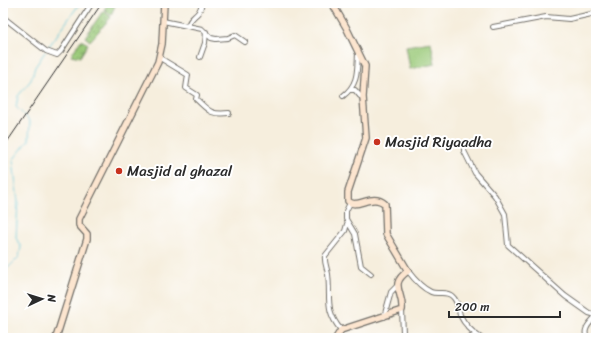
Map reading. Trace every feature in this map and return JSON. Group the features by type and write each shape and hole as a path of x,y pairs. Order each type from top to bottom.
{"street":[{"path":"3,17 46,51 57,55 92,3"},
{"path":"56,338 87,239 87,234 79,226 79,219 160,58 164,3"},
{"path":"188,25 199,13 202,3"},
{"path":"332,3 358,49 365,66 363,97 366,138 348,192 350,203 346,215 348,224 355,234 361,266 371,274"},
{"path":"493,27 546,17 569,19 596,13"},
{"path":"163,21 188,25 206,32 211,38 216,39 228,38 236,34 244,42"},
{"path":"200,57 205,43 206,32"},
{"path":"343,96 351,90 356,79 358,49"},
{"path":"160,58 188,74 186,88 197,95 196,99 206,110 217,114 229,113"},
{"path":"351,90 355,90 360,96 363,97"},
{"path":"464,146 464,151 475,173 495,196 505,214 508,245 564,296 596,316 588,326 585,335 587,338"},
{"path":"350,203 375,199 385,204 386,234 408,271 416,281 431,292 449,294 452,296 457,302 462,318 476,335 481,338"},
{"path":"341,330 334,320 328,303 330,291 324,258 326,252 348,224"},
{"path":"384,317 391,292 397,286 402,276 408,271"},
{"path":"397,286 402,310 403,333 405,338"},
{"path":"336,338 341,330 402,310"},
{"path":"468,338 476,335"},
{"path":"105,336 114,338"}],"green space":[{"path":"108,3 116,3 111,15 104,10"},
{"path":"103,11 111,17 90,41 85,37"},
{"path":"81,40 88,44 80,57 71,55"},
{"path":"431,42 435,64 410,69 406,46"}],"waterway":[{"path":"47,49 80,3"},
{"path":"3,268 8,268 19,257 21,247 16,238 18,202 13,160 29,140 30,121 16,107 18,96 31,80 35,67 45,52"}],"railway":[{"path":"3,148 102,3"}],"place":[{"name":"Masjid Riyaadha","path":"377,142"},
{"name":"Masjid al ghazal","path":"119,171"}]}
